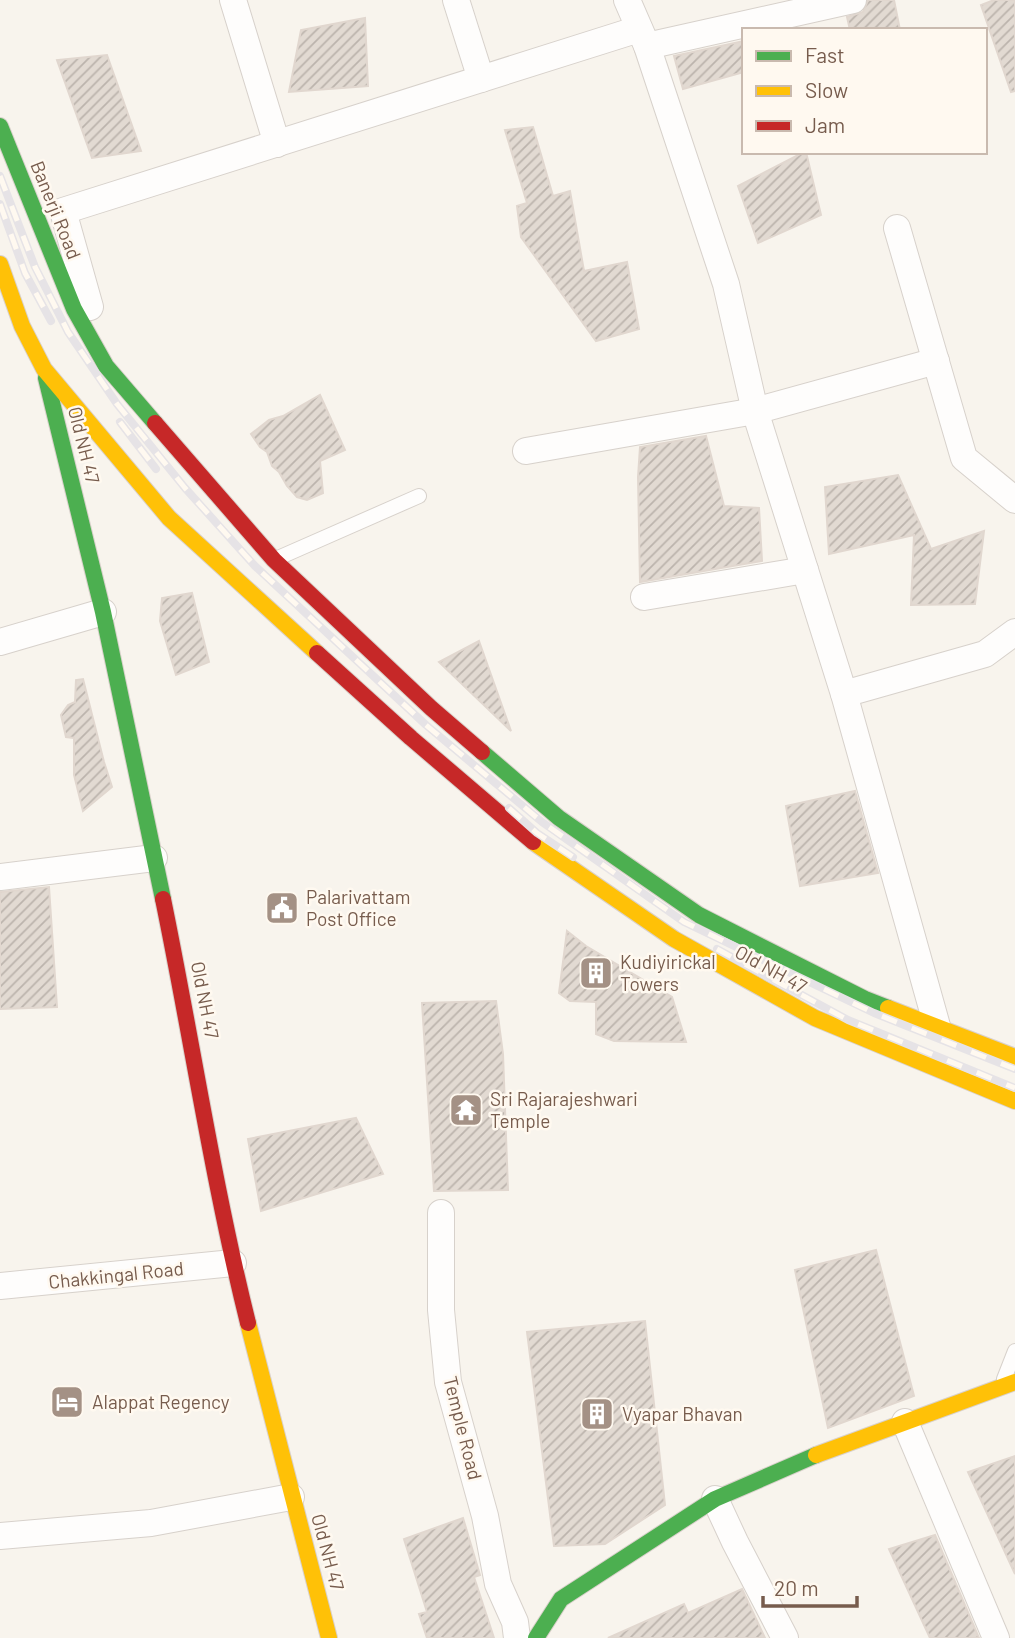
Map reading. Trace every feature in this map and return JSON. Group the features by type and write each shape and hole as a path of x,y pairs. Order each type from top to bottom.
{"main road":[{"name":"Banerji Road","path":"0,126 74,309"},
{"path":"0,264 11,328"},
{"name":"Old NH 47","path":"74,309 106,366 274,560 431,708 559,818 699,915 865,999 1015,1057"},
{"name":"Old NH 47","path":"11,328 169,518 411,738 536,843 674,939 816,1018 1015,1101"},
{"name":"Old NH 47","path":"44,369 103,612 187,1014 233,1263 329,1638"},
{"path":"536,1638 561,1599 715,1499 793,1464 1008,1384"}],"street":[{"path":"233,0 277,144"},
{"path":"456,0 481,79"},
{"path":"627,0 643,37 726,284 755,411 844,694 937,1026"},
{"path":"106,366 63,211 481,79 643,37 853,0"},
{"path":"897,228 964,458 1015,500"},
{"path":"526,451 755,411 936,361"},
{"path":"644,597 804,570"},
{"path":"0,642 103,612"},
{"path":"844,694 985,654 1015,632"},
{"path":"0,877 154,858"},
{"name":"Temple Road","path":"441,1213 441,1310 448,1382 485,1516 498,1584 515,1622 517,1638"},
{"name":"Chakkingal Road","path":"0,1286 233,1263"},
{"path":"905,1422 996,1638"},
{"path":"0,1536 151,1523 291,1497"},
{"path":"715,1499 786,1638"}],"lane":[{"path":"274,560 419,496"},
{"path":"1008,1384 1015,1351"}],"building":[{"path":"868,0 894,0 900,28 850,28 847,17 863,12"},
{"path":"994,0 1015,0 1015,91 1011,92 981,5"},
{"path":"365,18 368,86 289,92 301,30"},
{"path":"742,41 742,73 683,89 674,56"},
{"path":"107,55 141,151 92,158 57,60"},
{"path":"533,127 553,196 570,191 584,271 627,262 639,329 596,341 521,237 517,206 527,203 505,130"},
{"path":"800,154 806,154 821,215 758,243 738,186"},
{"path":"320,395 345,450 320,461 323,493 307,500 297,497 287,486 272,466 267,452 251,434 269,420 283,416"},
{"path":"706,436 724,506 759,508 762,561 640,582 640,447"},
{"path":"898,475 931,549 984,531 975,604 911,605 914,535 829,554 825,487"},
{"path":"192,593 209,662 176,675 160,621 162,598"},
{"path":"479,641 511,731 439,662"},
{"path":"83,679 112,787 83,811 74,775 74,738 66,737 61,715 68,705 75,702 76,680"},
{"path":"855,791 878,873 800,886 786,806"},
{"path":"49,887 57,1007 0,1009 0,892"},
{"name":"Kudiyirickal Towers","path":"567,931 586,946 672,997 686,1042 614,1041 596,1034 596,1002 570,1001 559,993"},
{"name":"Sri Rajarajeshwari Temple","path":"496,1001 503,1054 508,1190 434,1191 422,1003"},
{"path":"356,1118 383,1174 261,1211 248,1139"},
{"path":"876,1250 914,1396 828,1428 795,1270"},
{"name":"Vyapar Bhavan","path":"645,1321 665,1505 605,1544 554,1546 527,1332"},
{"path":"1015,1456 1015,1574 968,1472"},
{"path":"463,1518 480,1575 474,1577 494,1638 427,1638 419,1614 427,1612 404,1539"},
{"path":"935,1535 979,1638 930,1638 889,1549"},
{"path":"742,1589 765,1638 608,1638 684,1604 688,1613"}],"railway":[{"path":"0,176 35,267 68,332 117,404 185,488 255,566 426,725 542,822 684,922 874,1013 1015,1069"},
{"path":"0,204 25,273 51,321"},
{"path":"120,422 156,469"},
{"path":"509,808 537,833 573,857"},
{"path":"717,949 848,1020 1015,1088"}],"traffic: fast":[{"path":"0,126 74,309 106,366 155,423"},
{"path":"46,378 103,612 163,899"},
{"path":"482,752 559,818 699,915 888,1008"},
{"path":"536,1638 561,1599 715,1499 816,1455"}],"traffic: slow":[{"path":"0,264 22,326 44,369 169,518 317,653"},
{"path":"533,842 674,939 815,1018 1015,1101"},
{"path":"888,1008 1015,1057"},
{"path":"248,1323 329,1638"},
{"path":"816,1455 1015,1382"}],"traffic: jam":[{"path":"155,423 274,560 431,708 482,752"},
{"path":"317,653 533,842"},
{"path":"163,899 213,1164 248,1323"}],"place":[{"name":"Palarivattam Post Office","path":"282,908"},
{"name":"Kudiyirickal Towers","path":"596,973"},
{"name":"Sri Rajarajeshwari Temple","path":"466,1110"},
{"name":"Alappat Regency","path":"67,1402"},
{"name":"Vyapar Bhavan","path":"597,1414"}]}
